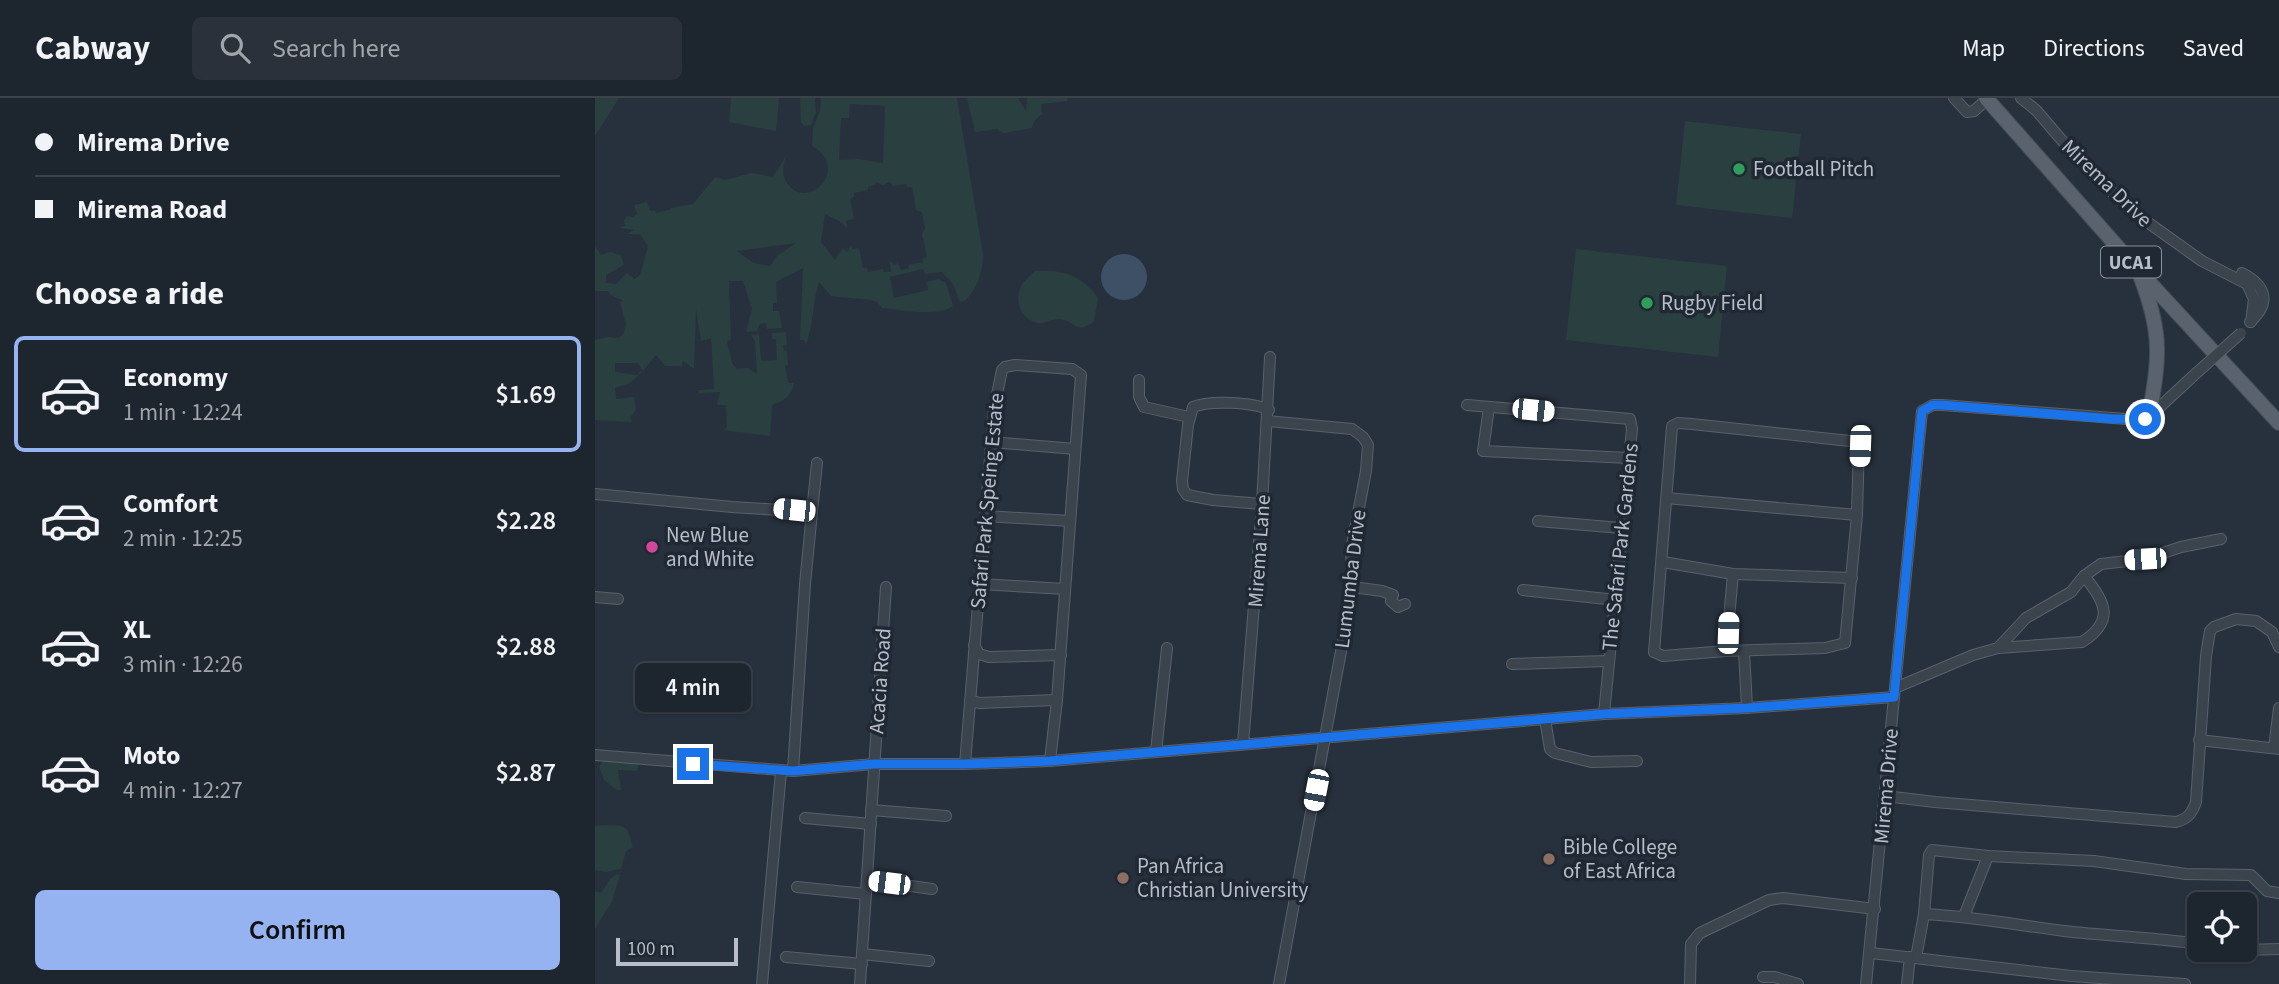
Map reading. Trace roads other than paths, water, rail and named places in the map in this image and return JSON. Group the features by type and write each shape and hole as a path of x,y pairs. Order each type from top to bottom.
{"main road":[{"name":"UCA1","path":"1987,98 2138,270 2279,423"},
{"path":"2138,270 2158,339 2159,354 2149,417"}],"street":[{"path":"1954,98 1968,112 1974,111 1987,98"},
{"name":"Mirema Drive","path":"1866,984 1922,411 1933,405 1942,405 2139,420 2149,417 2251,322 2254,299 2248,284 2209,265 2129,209 2071,151 2036,110 2021,98"},
{"name":"Mirema Lane","path":"1243,744 1262,504 1270,357"},
{"name":"Safari Park Speing Estate","path":"965,764 991,442 999,376 1005,367 1015,365 1072,369 1081,375 1058,700 1050,761"},
{"path":"1139,380 1139,397 1144,407 1189,417"},
{"path":"1262,504 1193,497 1185,493 1182,473 1189,417 1193,407 1200,404 1249,404 1268,416"},
{"name":"The Safari Park Gardens","path":"1467,405 1630,419 1632,429 1604,714"},
{"path":"1489,407 1483,451 1629,458"},
{"name":"Lumumba Drive","path":"1268,416 1352,429 1358,432 1368,445 1366,471 1350,550 1353,587 1279,984"},
{"name":"The Safari Park Gardens","path":"1675,424 1858,440 1857,514 1847,637 1843,644 1825,648 1726,650 1663,656 1654,652 1663,562 1665,498 1671,429 1675,424"},
{"path":"991,442 1075,449"},
{"path":"793,771 804,584 817,463"},
{"path":"595,494 812,512"},
{"name":"The Safari Park Gardens","path":"1665,498 1857,514"},
{"path":"986,516 1070,521"},
{"path":"1538,521 1621,528"},
{"path":"1998,648 2026,618 2071,592 2093,568 2108,561 2145,559 2181,547 2221,539"},
{"path":"1663,562 1733,574 1851,578"},
{"path":"1726,650 1733,574"},
{"path":"595,755 781,771 874,764 1050,761 1604,714 1747,708 1895,692 1963,659 1998,648 2082,642 2092,636 2105,616 2105,609 2084,576"},
{"path":"980,584 1065,589"},
{"name":"Acacia Road","path":"860,984 886,587"},
{"path":"1353,587 1383,591 1393,595 1391,601 1398,607 1405,604"},
{"path":"1523,590 1616,600"},
{"path":"595,597 618,599"},
{"path":"1885,796 2176,822 2185,820 2193,811 2196,802 2210,631 2237,619 2256,621 2272,632 2279,647"},
{"path":"974,645 979,654 989,657 1061,655"},
{"path":"1156,752 1167,648"},
{"path":"1744,651 1747,708"},
{"path":"1512,664 1608,661"},
{"path":"970,701 981,703 1058,700"},
{"path":"2199,740 2277,748 2279,708"},
{"path":"1545,719 1551,749 1555,753 1591,762 1637,761"},
{"path":"762,984 781,771"},
{"path":"871,810 946,816"},
{"path":"805,818 871,824"},
{"path":"1907,984 1924,914 1932,850 1988,856 2094,861 2186,874 2251,875 2267,891 2279,893"},
{"path":"1964,916 1988,856"},
{"path":"867,880 932,889"},
{"path":"797,887 866,894"},
{"path":"1690,984 1694,938 1769,900 1783,898 1875,909"},
{"path":"1924,914 1964,916 2050,929 2187,942"},
{"path":"2257,950 2279,949"},
{"path":"1871,953 2058,975 2185,984"},
{"path":"786,957 929,961"},
{"path":"1763,977 1775,977 1798,984"}],"water":[{"path":"1124,254 1140,261 1147,277 1140,293 1124,300 1108,293 1101,277 1108,261"}],"place":[{"name":"Football Pitch","path":"1739,169"},
{"name":"Rugby Field","path":"1647,303"},
{"name":"New Blue and White","path":"652,547"},
{"name":"Bible College of East Africa","path":"1549,859"},
{"name":"Pan Africa Christian University","path":"1123,878"}]}
